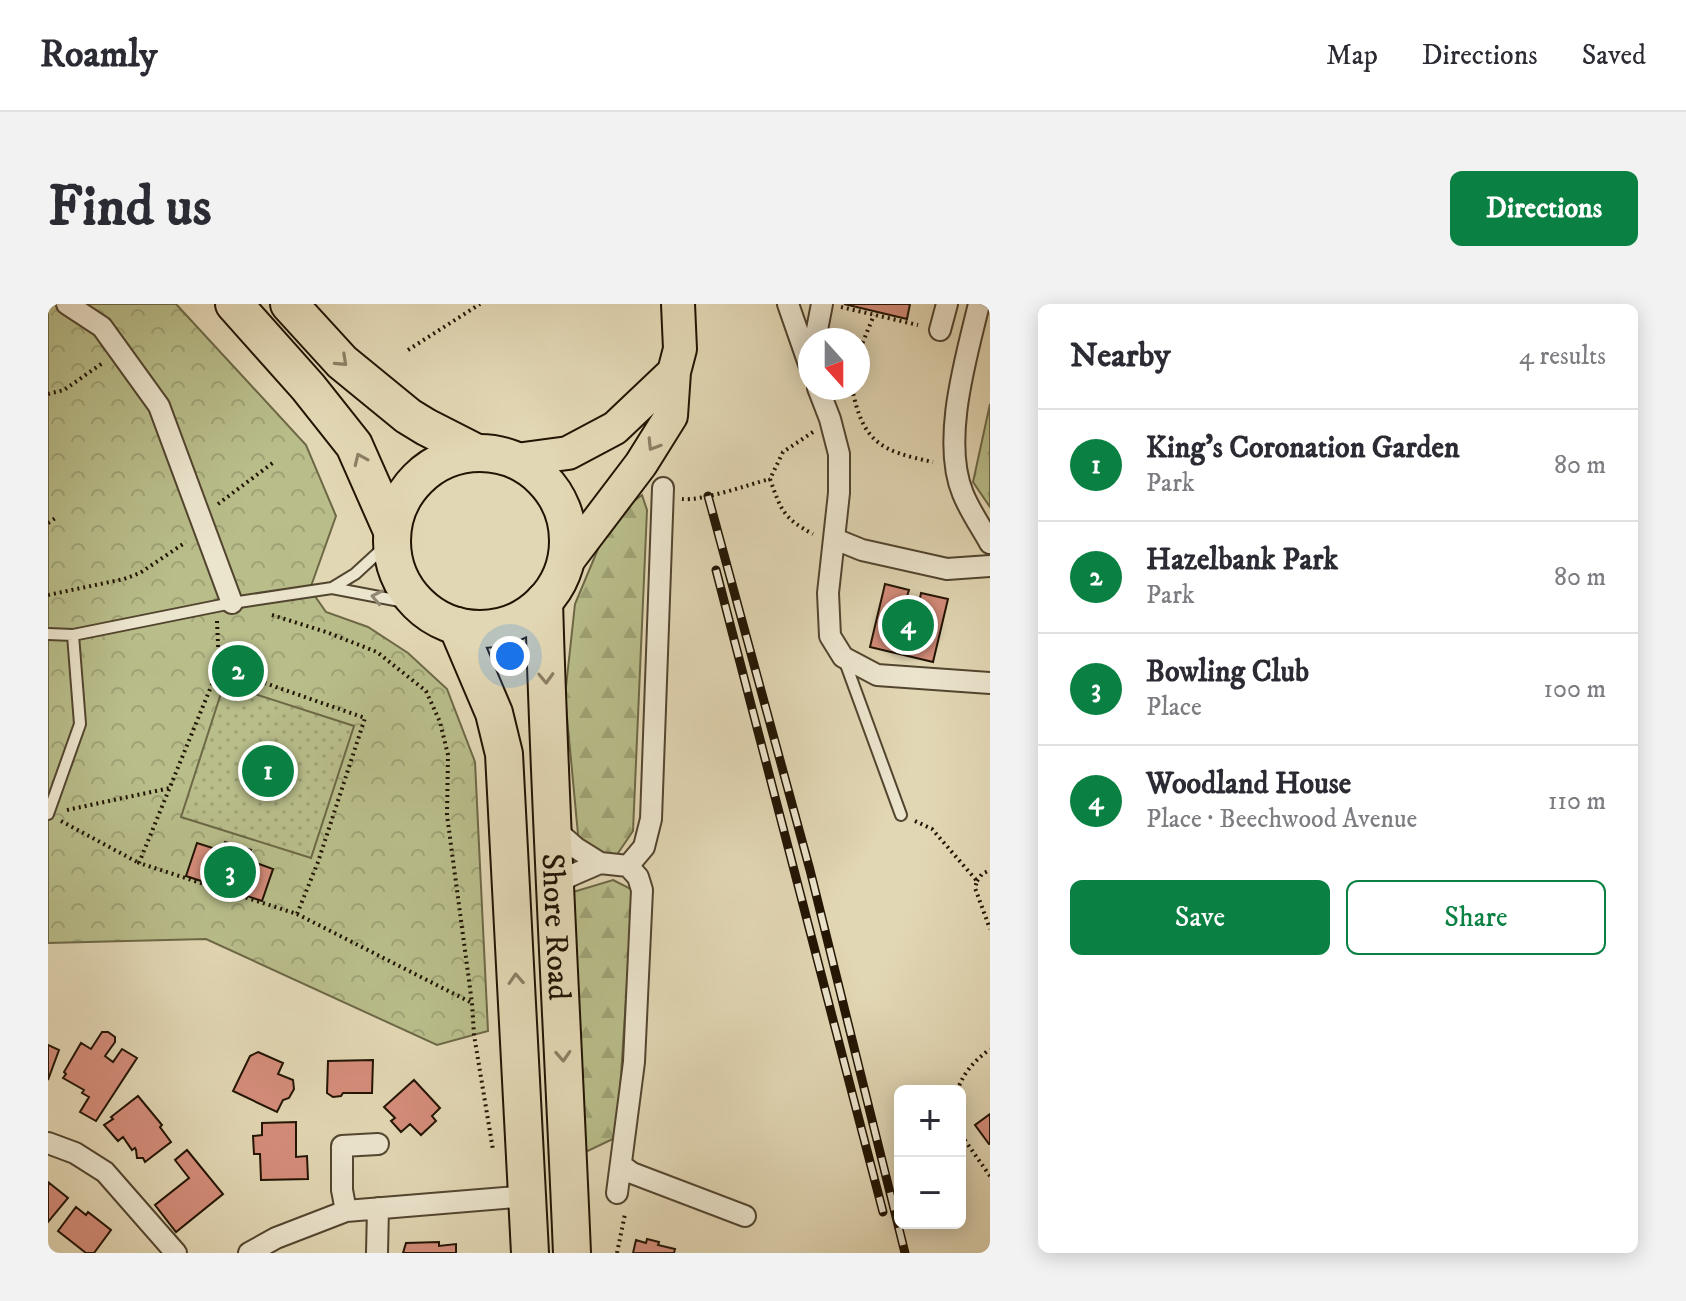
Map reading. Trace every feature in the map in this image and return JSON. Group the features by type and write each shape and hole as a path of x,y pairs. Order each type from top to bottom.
{"highway":[{"path":"234,304 308,387 354,445 392,535"},
{"path":"289,304 342,362 408,416 477,453"},
{"path":"497,454 516,460 537,473 553,492 564,513 568,538 566,563 544,601 526,617 504,626 480,629 457,626 430,614 409,594 396,568 392,535 398,506 411,485 430,468 453,457 497,454"},
{"name":"Shore Road","path":"544,601 551,826 572,1253"},
{"name":"Shore Road","path":"457,626 494,713 504,754 530,1253"}],"main road":[{"path":"566,563 641,464 671,416 674,372 680,349 678,304"},
{"path":"516,460 568,453 615,428 674,372"}],"street":[{"path":"67,304 102,327 159,406 202,523 224,605"},
{"path":"788,304 799,328"},
{"path":"940,330 947,304"},
{"path":"979,304 963,369 955,431 956,460 962,493 990,543"},
{"path":"821,328 831,305"},
{"path":"823,400 839,454 839,493 828,593 830,636 843,657 877,675 990,683"},
{"path":"628,866 644,847 651,819 663,493"},
{"path":"835,539 862,550 947,569 990,566"},
{"path":"551,826 576,848 600,863 628,866 638,877 642,890 634,1062 617,1193"},
{"path":"556,885 600,863"},
{"path":"48,1143 75,1153 105,1172 176,1253"},
{"path":"346,1211 342,1190 342,1146 378,1144"},
{"path":"621,1165 632,1173 745,1216"},
{"path":"249,1253 276,1238 346,1211 528,1196"},
{"path":"377,1253 378,1208"}],"lane":[{"path":"332,588 355,574 392,535"},
{"path":"48,634 73,635 224,605 332,588 421,605"},
{"path":"48,814 80,724 73,635"},
{"path":"843,657 901,815"}],"path":[{"path":"408,350 480,304"},
{"path":"831,305 940,330"},
{"path":"869,328 874,315"},
{"path":"48,394 64,390 120,352"},
{"path":"855,400 863,425 875,440 898,454 934,462 956,460"},
{"path":"830,419 783,452 770,479 778,503 791,522 812,534 835,539"},
{"path":"48,595 140,573 274,462"},
{"path":"663,493 689,500 770,479"},
{"path":"48,523 57,517"},
{"path":"139,863 219,667 224,605 289,620 377,652 426,691 440,722 448,755 447,815 474,1035 495,1162"},
{"path":"219,667 365,718 318,862 297,914"},
{"path":"48,814 170,788"},
{"path":"48,814 139,863 297,914 472,1003"},
{"path":"901,815 932,829 977,881"},
{"path":"990,870 982,874 975,888 990,929"},
{"path":"959,1085 974,1061 990,1049"},
{"path":"966,1142 990,1176"},
{"path":"617,1193 625,1211 617,1253"}],"green space":[{"path":"48,304 176,304 306,445 336,516 310,589 326,612 368,627 408,653 447,689 475,762 488,1031 437,1045 206,939 48,943"},
{"path":"990,404 990,507 973,482"},
{"path":"642,495 647,510 633,831 616,856 598,856 579,845 565,696 575,604 615,515"},
{"path":"224,684 354,726 311,858 181,817"},
{"path":"613,880 633,890 617,1137 573,1158 573,892"}],"building":[{"path":"844,304 910,304 907,319"},
{"path":"885,584 909,590 906,600 919,603 921,593 948,599 933,662 870,647"},
{"path":"225,842 251,850 248,860 273,869 262,901 186,876 197,843 222,851"},
{"path":"102,1032 115,1037 105,1056 113,1062 122,1049 137,1058 96,1121 80,1112 89,1097 82,1093 84,1090 63,1078 81,1043 91,1049"},
{"path":"48,1045 59,1050 48,1080"},
{"path":"258,1052 283,1063 278,1074 293,1080 294,1089 277,1112 233,1091 250,1056"},
{"path":"373,1060 372,1093 343,1093 333,1097 327,1093 328,1061"},
{"path":"414,1080 440,1108 432,1116 436,1121 421,1135 410,1124 401,1132 391,1121 395,1118 384,1107"},
{"path":"138,1096 162,1125 160,1127 171,1142 145,1162 143,1158 137,1158 135,1148 132,1150 123,1137 118,1141 104,1125"},
{"path":"990,1114 990,1144 989,1144 975,1125"},
{"path":"296,1122 296,1157 307,1156 308,1179 261,1180 260,1154 254,1154 253,1136 262,1135 262,1123"},
{"path":"187,1150 223,1194 176,1232 155,1205 189,1178 175,1160"},
{"path":"48,1182 68,1198 48,1222"},
{"path":"76,1207 86,1215 88,1212 111,1230 94,1253 86,1253 58,1231"},
{"path":"647,1239 675,1249 674,1253 633,1253 636,1240 646,1243"},
{"path":"439,1242 439,1246 456,1244 456,1253 403,1253 406,1243"}],"railway":[{"path":"708,496 810,870 905,1253"},
{"path":"716,570 883,1212"}],"place":[{"name":"Woodland House","path":"908,625"},
{"name":"Hazelbank Park","path":"238,671"},
{"name":"King's Coronation Garden","path":"268,771"},
{"name":"Bowling Club","path":"230,872"}]}
